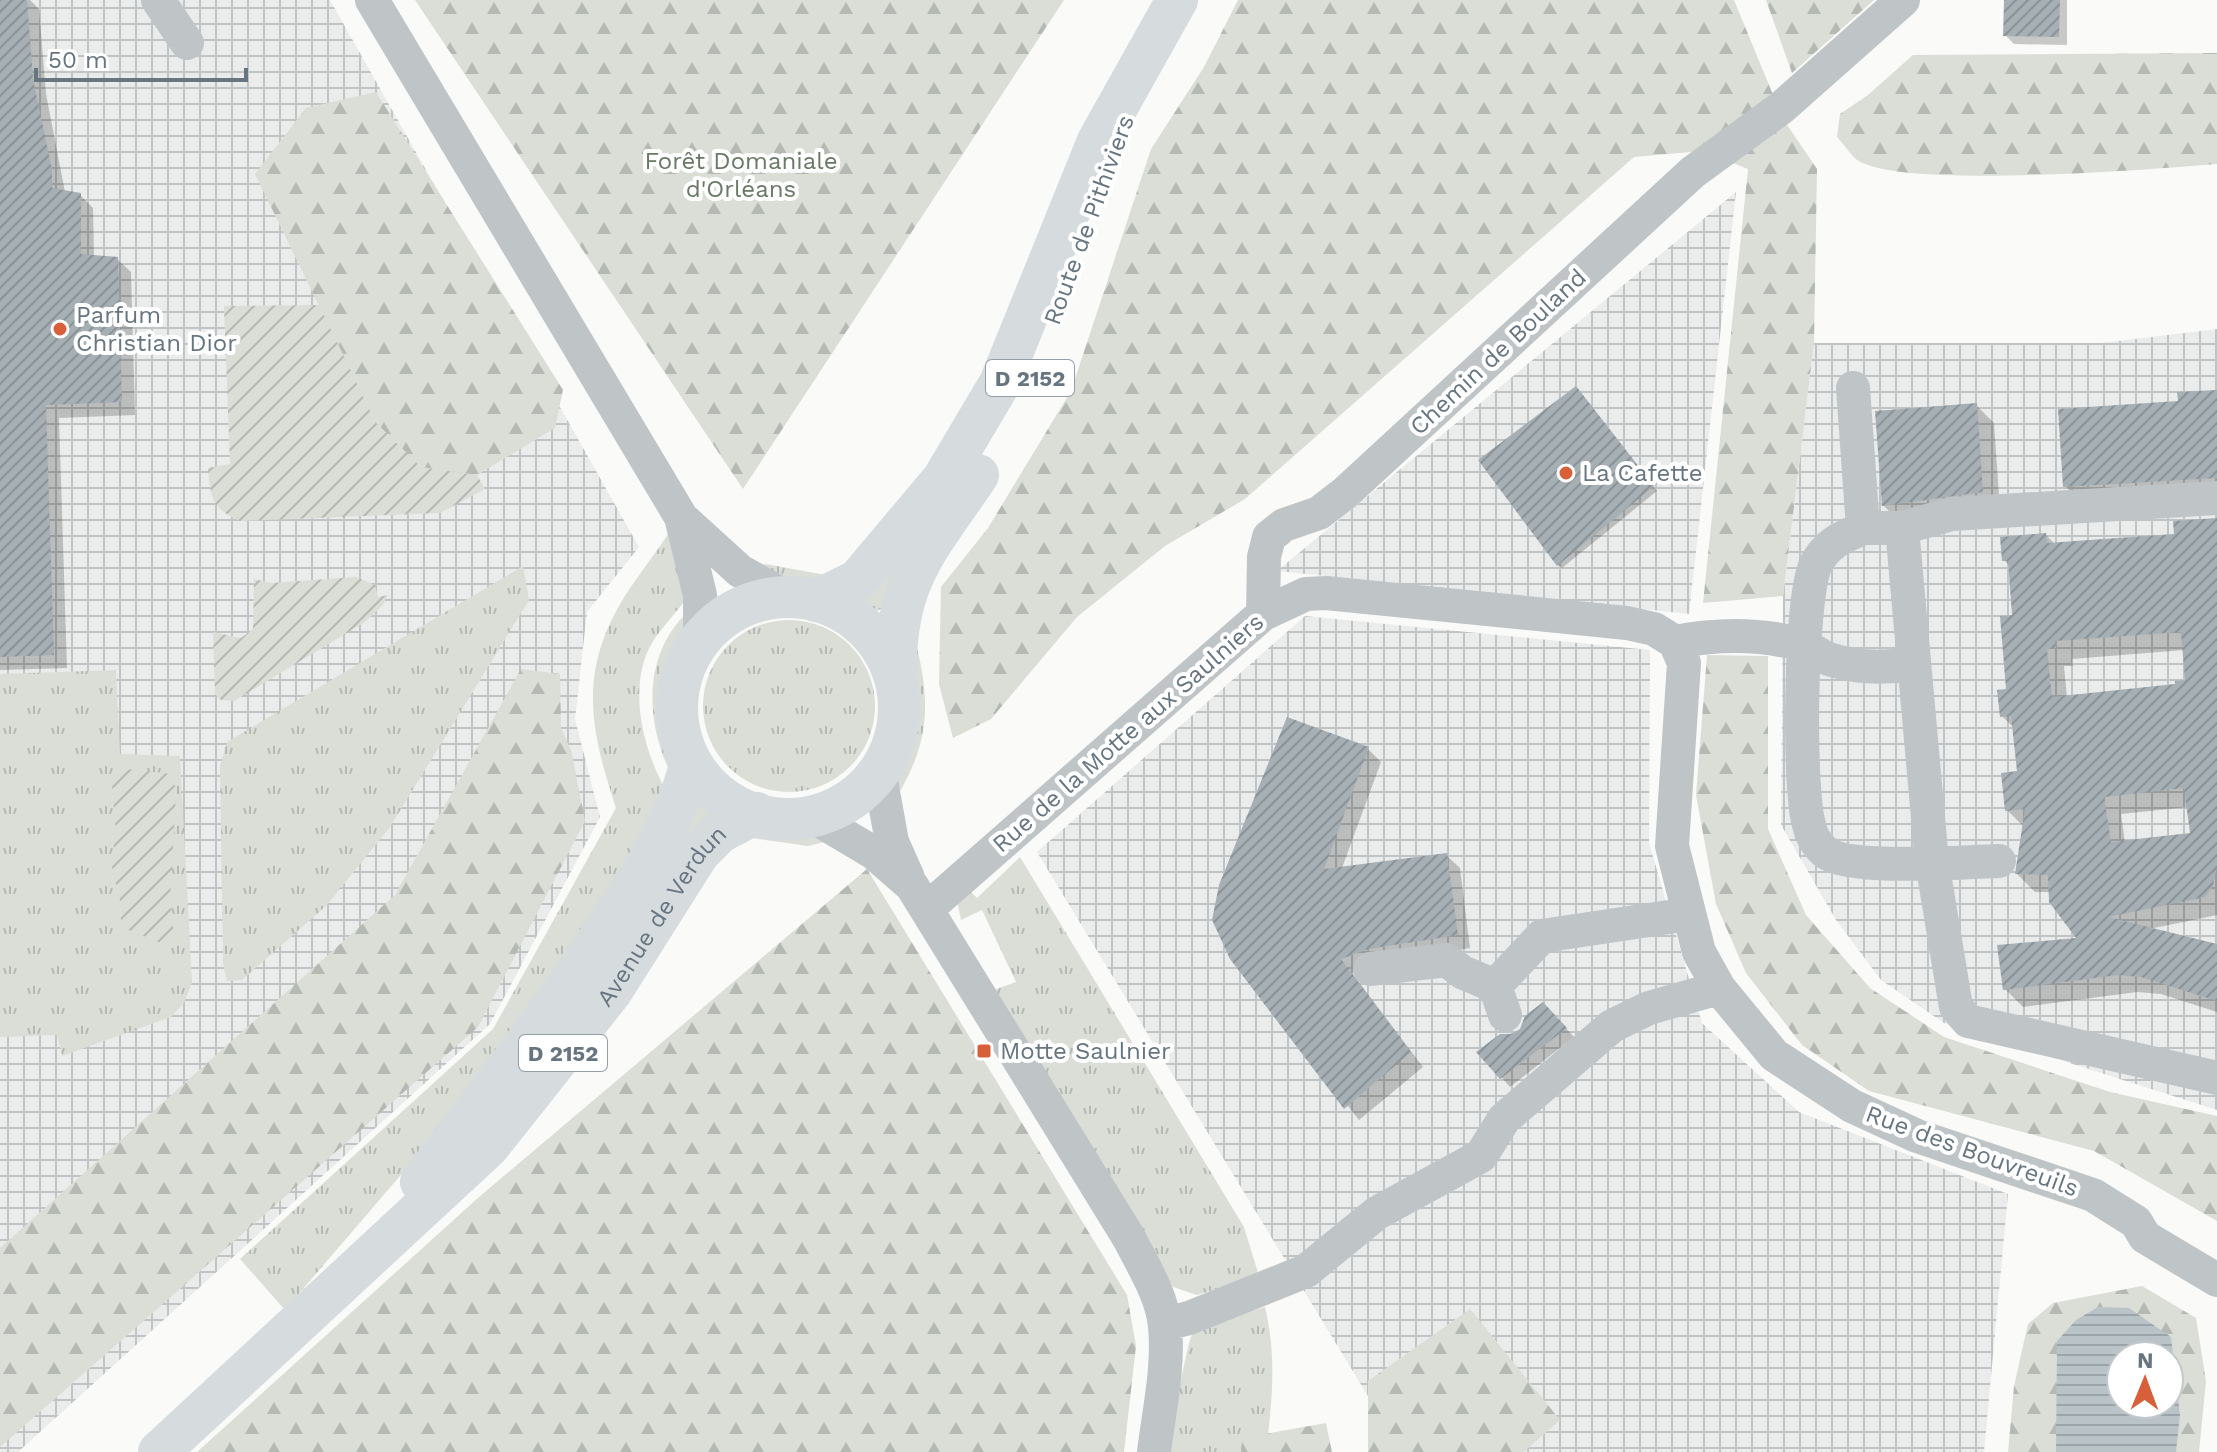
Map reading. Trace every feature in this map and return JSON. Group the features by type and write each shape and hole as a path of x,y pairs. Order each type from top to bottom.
{"main road":[{"name":"Route de Pithiviers","path":"801,599 858,580 943,479 1000,383 1098,141 1177,0"},
{"name":"Route de Pithiviers","path":"896,673 895,634 907,584 978,475 1029,380 1064,294 1142,67"},
{"path":"801,599 844,609 879,640 896,673 901,703 895,746 869,786 832,811 776,819 738,808 709,787 691,763 680,737 676,699 682,670 708,629 739,607 801,599"},
{"name":"Avenue de Verdun","path":"347,1278 527,1045 613,918 670,827 691,763"},
{"name":"Avenue de Verdun","path":"159,1452 489,1146 611,992 699,853 720,832 757,813"}],"street":[{"path":"158,0 187,43"},
{"path":"372,0 681,517 705,543 740,571 801,599"},
{"name":"Chemin de Bouland","path":"1263,614 1264,557 1269,537 1284,525 1319,513 1345,493 1693,172 1781,108 1903,0"},
{"path":"1853,388 1863,528"},
{"path":"1999,861 1840,859 1826,853 1814,840 1808,823 1804,774 1803,645 1814,567 1834,540 1863,528 1902,528 1952,514 2217,498"},
{"path":"681,517 700,595 700,641"},
{"path":"1902,528 1932,862 1956,1007 1968,1021 2217,1078"},
{"name":"Rue de la Motte aux Saulniers","path":"920,897 1263,614 1306,594 1326,593 1627,623 1654,629 1675,642"},
{"path":"1675,642 1717,634 1803,645 1830,660 1885,668 1912,664"},
{"name":"Rue des Bouvreuils","path":"1675,642 1684,663 1672,846 1699,952 1719,988 1774,1055 1852,1106 1917,1136 2093,1195 2136,1222 2145,1237 2217,1280"},
{"path":"879,770 892,842 920,897 974,991 1129,1238 1153,1285 1165,1324 1165,1374 1154,1452"},
{"path":"812,816 874,853 920,897"},
{"path":"1370,969 1447,960 1500,1001 1542,936 1689,914"},
{"path":"1165,1324 1306,1271 1377,1213 1481,1156 1504,1119 1612,1026 1649,1008 1719,988"}],"shaded area":[{"path":"0,0 330,0 639,547 587,612 575,719 600,817 490,1024 18,1452 0,1452"},
{"path":"1736,192 1689,614 1277,571"},
{"path":"2217,329 2217,1110 1944,1023 1881,980 1836,920 1781,825 1783,596 1814,343 2102,343"},
{"path":"1305,616 1650,650 1649,843 1702,1023 1799,1112 2008,1194 1984,1452 1402,1452 1037,852"},
{"path":"2098,1307 2129,1308 2171,1337 2171,1340 2105,1340 2105,1420 2179,1420 2176,1452 2056,1452 2057,1341 2076,1320"}],"green space":[{"name":"Forêt Domaniale d'Orléans","path":"415,0 1064,0 743,489"},
{"path":"1238,0 1734,0 1783,119 1817,169 1814,343 1783,596 1703,603 1748,169 1702,151 1634,157 1245,499 1165,546 1077,617 991,719 953,738 939,684 941,587 988,528 1071,391 1151,149 1204,67"},
{"path":"1766,0 1874,0 1792,73"},
{"path":"2217,53 2217,164 2030,175 1924,174 1883,169 1857,160 1837,137 1840,114 1868,95 1913,55"},
{"path":"376,92 563,390 555,428 477,475 421,467 376,423 255,174 306,108"},
{"path":"319,305 376,423 421,467 477,475 485,489 440,513 240,521 218,506 212,495 208,468 230,464 224,306"},
{"path":"671,529 687,598 660,631 644,660 639,700 652,760 668,794 514,1043 285,1310 240,1259 493,1029 616,808 601,755 593,706 598,658 619,606"},
{"path":"908,533 881,609 873,612 850,593"},
{"path":"766,564 836,577 812,584 795,584 758,566"},
{"path":"523,566 529,600 390,827 327,905 242,980 227,981 223,963 220,766 227,742"},
{"path":"356,577 375,585 378,597 388,595 382,606 365,622 234,701 221,700 215,694 213,632 241,638 253,629 254,579 271,583"},
{"path":"693,607 668,692 675,758 674,780 657,736 653,689 656,666 664,645 676,625"},
{"path":"789,620 822,627 850,645 868,673 875,706 868,739 850,767 822,785 789,792 756,785 728,767 710,739 703,706 710,673 728,645 756,627"},
{"path":"915,640 924,683 924,721 916,757 897,796 892,776 906,740 912,707 907,672"},
{"path":"1707,655 1768,656 1768,829 1806,915 1870,988 1944,1037 2110,1092 2217,1116 2217,1221 2094,1151 1869,1091 1802,1045 1746,973 1716,904 1696,795"},
{"path":"521,669 560,674 561,728 571,750 585,821 478,1027 0,1447 0,1248 395,895"},
{"path":"116,670 120,754 180,756 192,982 184,1003 171,1017 62,1056 57,1035 0,1037 0,674"},
{"path":"126,769 172,774 176,792 170,903 174,935 161,943 121,927 121,905 111,863 116,833 112,785"},
{"path":"701,792 724,808 667,878"},
{"path":"758,827 813,829 833,840 808,846 745,837"},
{"path":"1020,857 1244,1227 1259,1276 1197,1295 1173,1287 991,991 1016,982 982,910 961,920 957,901 969,890 977,898"},
{"path":"867,869 1127,1295 1136,1346 1124,1452 197,1452 479,1197"},
{"path":"2142,1286 2196,1318 2206,1381 2199,1452 2008,1452 2014,1386 2028,1324 2053,1303"},
{"path":"1265,1307 1272,1362 1266,1452 1168,1452 1194,1330 1217,1320"},
{"path":"1470,1309 1560,1420 1524,1452 1368,1452 1368,1381"},
{"path":"1326,1423 1332,1452 1241,1452 1242,1438"}],"building":[{"name":"Parfum Christian Dior","path":"0,0 27,0 33,79 52,170 52,188 81,193 81,254 118,257 122,402 46,405 54,655 0,657"},
{"path":"2004,0 2060,0 2059,37 2003,36"},
{"name":"La Cafette","path":"1576,386 1654,486 1557,566 1478,460"},
{"path":"2217,390 2217,478 2063,487 2058,409 2178,401 2177,392"},
{"path":"1977,403 1983,492 1882,506 1875,411"},
{"path":"2217,518 2217,866 2213,886 2205,897 2108,917 2217,944 2217,1001 2141,977 2118,975 2003,990 1997,945 2076,938 2049,902 2048,875 2015,874 2025,809 2005,811 2001,773 2017,771 2011,716 2000,717 1997,690 2006,689 2000,616 2012,615 2008,561 2002,561 2000,537 2046,533 2047,543 2174,534 2173,521","holes":["2181,632 2185,680 2175,681 2175,684 2052,697 2047,649 2056,648 2055,641","2184,788 2190,833 2111,842 2104,797"]},
{"path":"1287,717 1369,747 1324,869 1447,853 1458,935 1368,949 1341,959 1411,1052 1344,1109 1230,959 1212,920 1219,885"},
{"path":"1543,1002 1567,1028 1500,1079 1476,1052 1500,1034 1511,1034 1520,1029 1525,1016"}],"place":[{"name":"Parfum Christian Dior","path":"60,329"},
{"name":"La Cafette","path":"1566,473"},
{"name":"Motte Saulnier","path":"984,1051"}]}
